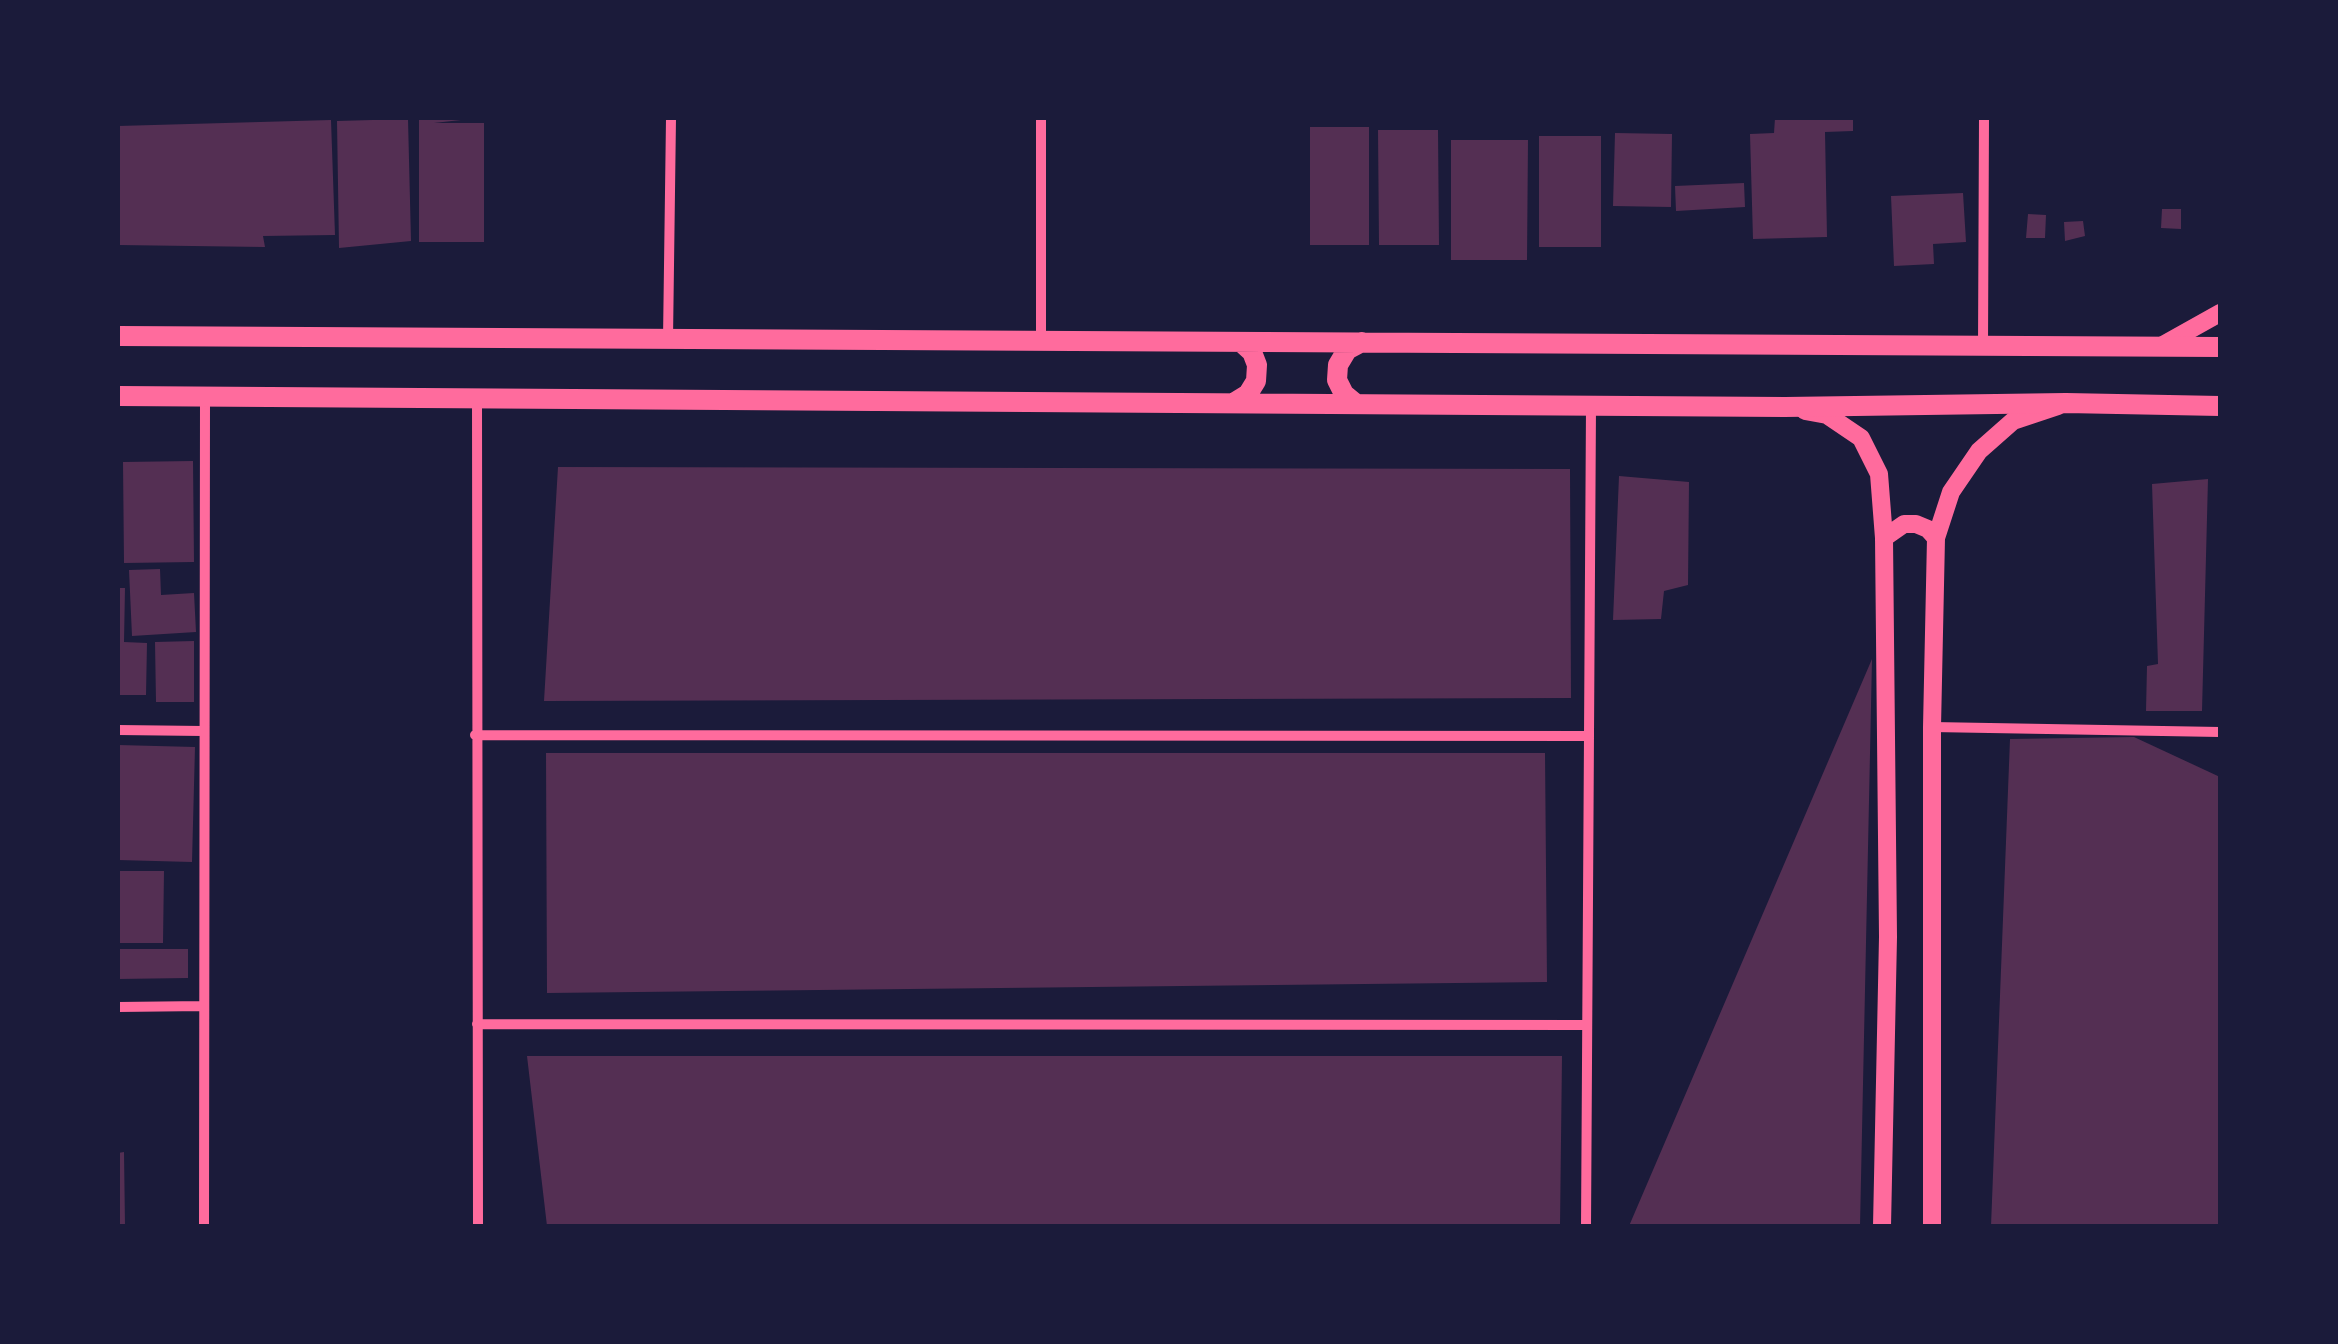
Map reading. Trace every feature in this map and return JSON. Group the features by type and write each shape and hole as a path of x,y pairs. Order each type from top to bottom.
{"main road":[{"path":"118,336 2220,346"},
{"path":"1235,402 1248,394 1256,381 1258,365 1241,342"},
{"path":"1356,403 1344,394 1337,380 1338,365 1347,350 1362,342"},
{"path":"118,396 1785,407 2066,403 2220,406"}],"street":[{"path":"668,339 671,118"},
{"path":"1041,118 1041,341"},
{"path":"1983,345 1984,118"},
{"path":"2161,346 2220,312"},
{"path":"204,1226 205,397"},
{"path":"477,398 478,1226"},
{"path":"1932,1226 1936,538 1951,492 1979,451 2013,421 2066,403"},
{"path":"1586,1226 1590,405"},
{"path":"1785,407 1827,415 1861,438 1878,474 1884,538 1888,937 1882,1226"},
{"path":"1884,538 1904,524 1916,524 1936,538"},
{"path":"1932,727 2220,732"},
{"path":"118,730 203,730"},
{"path":"475,735 1587,736"},
{"path":"118,1008 204,1006"},
{"path":"476,1024 1587,1025"}],"building":[{"path":"419,118 461,118 434,123 484,123 484,242 419,242"},
{"path":"1775,118 1853,118 1853,131 1825,132 1827,237 1753,239 1750,134 1774,133"},
{"path":"408,119 411,241 339,248 337,121"},
{"path":"331,120 335,235 263,236 265,247 118,245 118,126"},
{"path":"1310,127 1369,127 1369,245 1310,245"},
{"path":"1378,130 1438,130 1439,245 1379,245"},
{"path":"1615,133 1672,134 1671,207 1613,206"},
{"path":"1539,136 1601,136 1601,247 1539,247"},
{"path":"1451,140 1528,140 1527,260 1451,260"},
{"path":"1744,183 1745,207 1676,211 1675,186"},
{"path":"1963,193 1966,242 1933,244 1934,264 1894,266 1891,196"},
{"path":"2162,209 2181,209 2181,229 2161,228"},
{"path":"2028,214 2046,215 2045,238 2026,238"},
{"path":"2083,221 2085,236 2065,241 2064,222"},
{"path":"193,461 194,562 124,563 123,462"},
{"path":"558,467 1570,469 1571,698 544,701"},
{"path":"1619,476 1689,482 1688,585 1664,591 1661,619 1613,620"},
{"path":"2208,479 2202,711 2146,711 2147,666 2158,664 2152,484"},
{"path":"160,569 161,595 194,593 196,632 132,636 129,570"},
{"path":"118,588 125,588 124,642 147,643 146,695 118,695"},
{"path":"194,641 194,702 156,702 155,642"},
{"path":"1872,659 1860,1226 1629,1226"},
{"path":"2134,737 2220,777 2220,1226 1991,1226 2010,739"},
{"path":"118,745 195,747 192,862 118,860"},
{"path":"546,753 1545,753 1547,982 547,993"},
{"path":"118,871 164,871 163,943 118,943"},
{"path":"118,949 188,949 188,978 118,979"},
{"path":"527,1056 1562,1056 1560,1226 547,1226"},
{"path":"124,1152 125,1226 118,1226 118,1153"}]}
